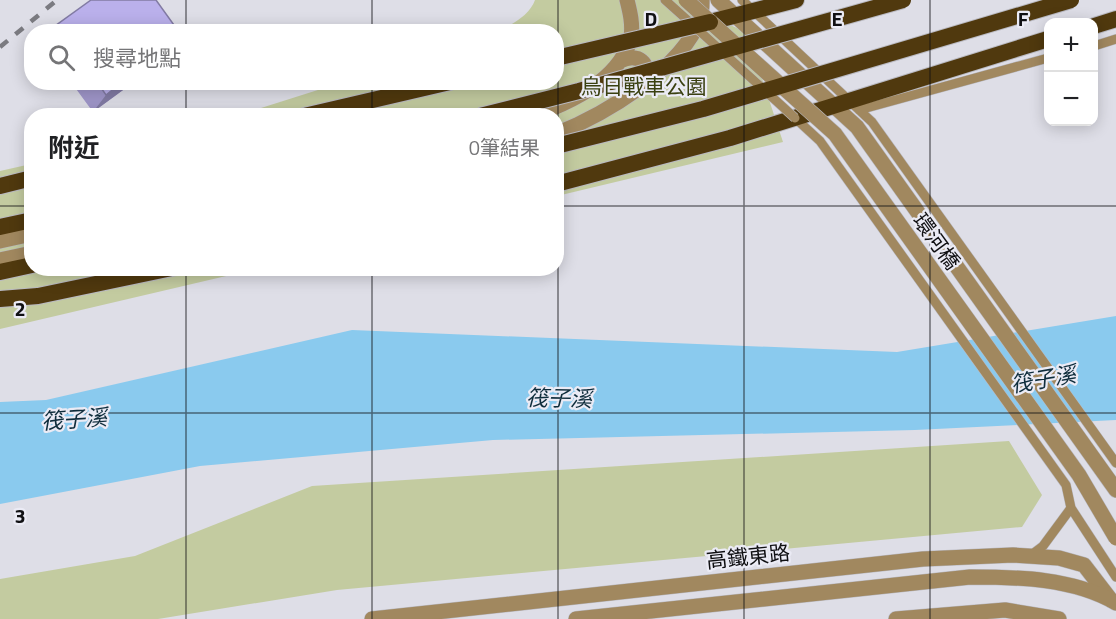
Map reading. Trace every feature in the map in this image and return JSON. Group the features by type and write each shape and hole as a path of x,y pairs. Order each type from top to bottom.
{"highway":[{"path":"564,56 755,12 796,0"},
{"path":"512,108 903,0"},
{"path":"564,144 703,109 1071,0"},
{"path":"1098,25 1116,19"},
{"path":"564,182 848,106 1044,40"},
{"path":"338,108 416,90"},
{"path":"0,186 24,180"},
{"path":"0,227 24,222"},
{"path":"0,272 24,267"},
{"path":"0,299 38,296 134,276"}],"street":[{"path":"620,61 630,37 632,16 627,0"},
{"name":"環河橋","path":"686,0 804,116 835,134 1079,476 1116,538"},
{"path":"564,131 582,124 644,85 668,64 685,44 700,18 702,0"},
{"name":"環河橋","path":"718,0 848,106 866,139 1116,490"},
{"path":"552,108 571,100 602,80 620,61 628,57 636,57 643,62 647,77 644,85"},
{"path":"0,241 24,236"},
{"path":"0,260 24,255"},
{"name":"高鐵東路","path":"372,619 971,555 1031,555 1059,558 1084,566 1114,602"},
{"name":"高鐵東路","path":"576,619 970,578 1035,579 1078,588 1114,602"},
{"path":"896,619 1005,610 1059,619"}],"lane":[{"path":"665,0 804,116 1066,485 1071,508 1116,577"},
{"path":"742,0 848,106 879,131 1116,463"},
{"path":"1098,44 1116,39"},
{"path":"848,106 1044,59"},
{"path":"1031,555 1038,551 1050,537 1071,508"}],"green space":[{"name":"烏日戰車公園","path":"535,0 679,0 747,33 783,142 564,194 564,108 261,108 318,90 564,90 564,24 512,24 529,11"},
{"path":"24,166 24,276 226,276 0,329 0,171"},
{"path":"1009,441 1042,495 1022,527 337,590 158,619 0,619 0,579 135,556 312,486"}],"water":[{"name":"筏子溪","path":"1116,316 1116,420 915,430 493,440 200,466 0,504 0,402 46,400 352,330 897,352"}],"building":[{"path":"91,0 156,0 173,24 58,24"},
{"path":"103,90 112,90 106,95"}],"railway":[{"path":"28,24 57,0"},
{"path":"0,47 24,27"}]}
